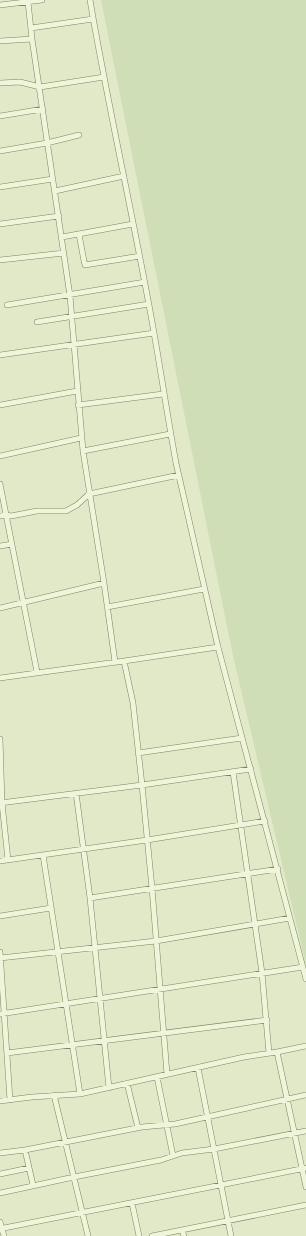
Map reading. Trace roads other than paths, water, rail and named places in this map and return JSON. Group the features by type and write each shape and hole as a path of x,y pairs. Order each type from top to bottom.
{"street":[{"path":"0,5 42,0"},
{"path":"90,0 145,282 170,434 204,589 306,979"},
{"path":"31,1 32,39 70,296 75,344 81,438 115,662"},
{"path":"31,28 93,19"},
{"path":"0,41 32,39"},
{"path":"0,83 20,82 40,87 104,78"},
{"path":"0,116 43,109"},
{"path":"0,151 47,143 79,135"},
{"path":"54,191 124,176"},
{"path":"0,187 53,179"},
{"path":"0,224 59,216"},
{"path":"62,237 133,224"},
{"path":"79,234 86,265 140,256"},
{"path":"0,260 64,253"},
{"path":"7,305 70,296 145,282"},
{"path":"37,322 149,304"},
{"path":"0,355 154,333"},
{"path":"0,405 77,391"},
{"path":"78,405 164,394"},
{"path":"83,451 170,434"},
{"path":"0,456 81,438"},
{"path":"0,516 11,516 37,511 66,511 77,505 89,494 179,475"},
{"path":"0,484 37,672"},
{"path":"0,546 12,544"},
{"path":"0,608 104,583"},
{"path":"107,607 204,589"},
{"path":"0,678 218,647"},
{"path":"124,661 133,703 142,785 167,1074"},
{"path":"138,753 242,738"},
{"path":"0,739 1,803 8,860"},
{"path":"1,803 251,769"},
{"path":"233,772 262,973 269,1053"},
{"path":"76,793 90,898 109,1088"},
{"path":"0,861 84,850 265,821"},
{"path":"44,855 80,1094"},
{"path":"90,898 278,869"},
{"path":"0,916 51,908"},
{"path":"0,958 156,940 290,918"},
{"path":"0,952 2,1013 7,1053 10,1100"},
{"path":"2,1013 303,967"},
{"path":"7,1053 267,1020"},
{"path":"0,1101 54,1095 80,1094 198,1068 244,1056 277,1052 306,1046"},
{"path":"277,1052 294,1133 304,1168 306,1187"},
{"path":"198,1068 231,1236"},
{"path":"157,1077 173,1156"},
{"path":"127,1084 138,1128"},
{"path":"54,1095 88,1236"},
{"path":"0,1153 25,1150 138,1128 167,1125 306,1095"},
{"path":"0,1193 33,1185 161,1160 194,1151 214,1149 306,1131"},
{"path":"25,1150 33,1185"},
{"path":"0,1174 29,1168"},
{"path":"1,1229 304,1168"},
{"path":"132,1203 139,1236"},
{"path":"152,1236 306,1205"},
{"path":"0,1222 4,1236"},
{"path":"182,1230 184,1236"}]}
